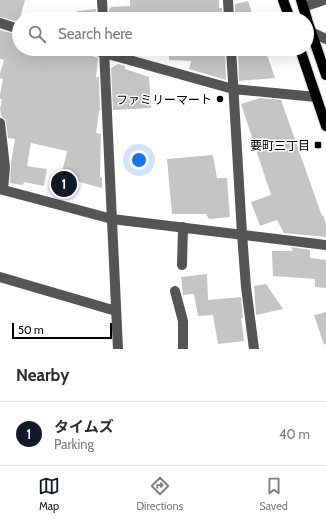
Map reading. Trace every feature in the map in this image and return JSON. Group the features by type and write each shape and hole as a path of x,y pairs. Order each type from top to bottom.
{"main road":[{"path":"283,0 287,12"},
{"path":"314,41 326,75"},
{"path":"302,56 326,126"}],"street":[{"path":"102,0 103,12"},
{"path":"228,0 229,12"},
{"path":"302,4 324,0"},
{"path":"0,24 12,27"},
{"path":"314,33 326,39"},
{"path":"104,56 118,349"},
{"path":"121,56 233,89 316,97"},
{"path":"231,56 246,287 254,349"},
{"path":"0,123 6,167 2,189 112,219 326,245"},
{"path":"182,265 183,228"},
{"path":"0,277 116,311"},
{"path":"175,291 183,321 183,349"}],"building":[{"path":"0,0 25,0 22,12 12,12 12,20 0,17"},
{"path":"130,0 219,0 219,8 222,8 222,12 109,12 111,7 130,6"},
{"path":"248,1 252,12 235,12 235,4"},
{"path":"96,9 96,12 77,11"},
{"path":"0,30 12,33 12,56 92,56 98,58 96,78 99,76 100,111 96,133 101,134 100,177 102,178 102,188 61,177 67,151 31,143 27,166 47,169 44,186 24,182 23,185 10,183 11,163 15,139 8,138 6,122 2,117 0,109 2,99 0,99 0,95 3,79 0,78 0,74 4,60 0,59"},
{"path":"169,56 225,56 226,80 189,69 191,61 169,60"},
{"path":"238,56 267,56 275,78 239,81"},
{"path":"118,64 125,66 125,69 149,77 151,108 113,110 111,68"},
{"path":"260,98 281,100 326,224 326,237 284,233 277,220 260,226 251,202 271,195 241,104"},
{"path":"213,155 217,178 227,178 230,217 209,219 206,214 172,214 167,159"},
{"path":"291,247 310,250 310,258 326,260 326,288 315,287 315,279 273,276 272,251 293,251"},
{"path":"207,274 208,300 241,297 243,318 241,318 244,341 218,344 213,315 198,316 194,294 183,295 181,277"},
{"path":"266,284 283,309 256,315 254,286"},
{"path":"326,312 326,344 324,345 314,315"}],"place":[{"name":"ファミリーマート","path":"220,99"},
{"name":"要町三丁目","path":"318,145"},
{"name":"タイムズ","path":"64,184"}]}
